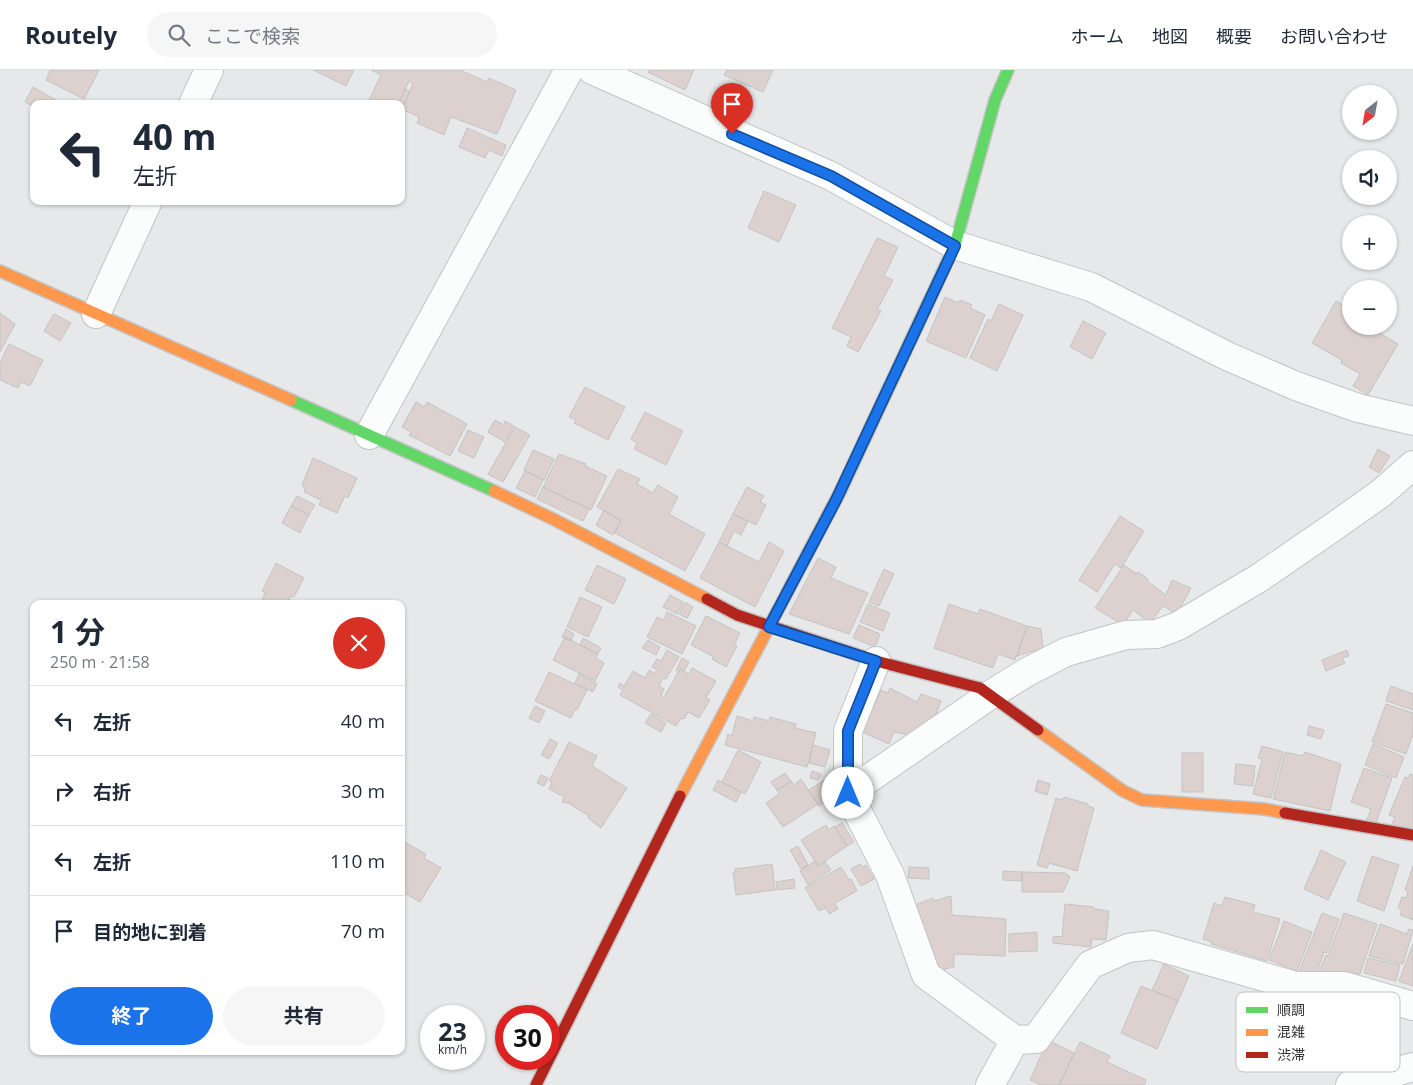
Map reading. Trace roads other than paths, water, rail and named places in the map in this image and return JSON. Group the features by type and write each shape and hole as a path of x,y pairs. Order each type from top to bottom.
{"street":[{"path":"195,100 208,70"},
{"path":"369,435 569,70"},
{"path":"592,70 831,176 955,246 1091,287 1227,356 1296,386 1358,408 1413,421"},
{"path":"536,1085 711,735 836,500 955,246 995,100 1008,70"},
{"path":"96,314 146,205"},
{"path":"0,271 553,519 736,615 876,661 980,688 1123,791 1142,800 1264,809 1413,836"},
{"path":"848,793 1026,672 1066,652 1126,635 1157,634 1178,626 1259,578 1380,494 1413,465"},
{"path":"876,661 848,731 848,793 890,875 926,975 1015,1040 1036,1039 1090,965 1128,948 1153,945 1296,986 1344,986 1365,992"},
{"path":"1400,1002 1413,1006"},
{"path":"990,1085 1015,1040"},
{"path":"1400,1071 1413,1067"},
{"path":"1350,1085 1396,1072"}]}
